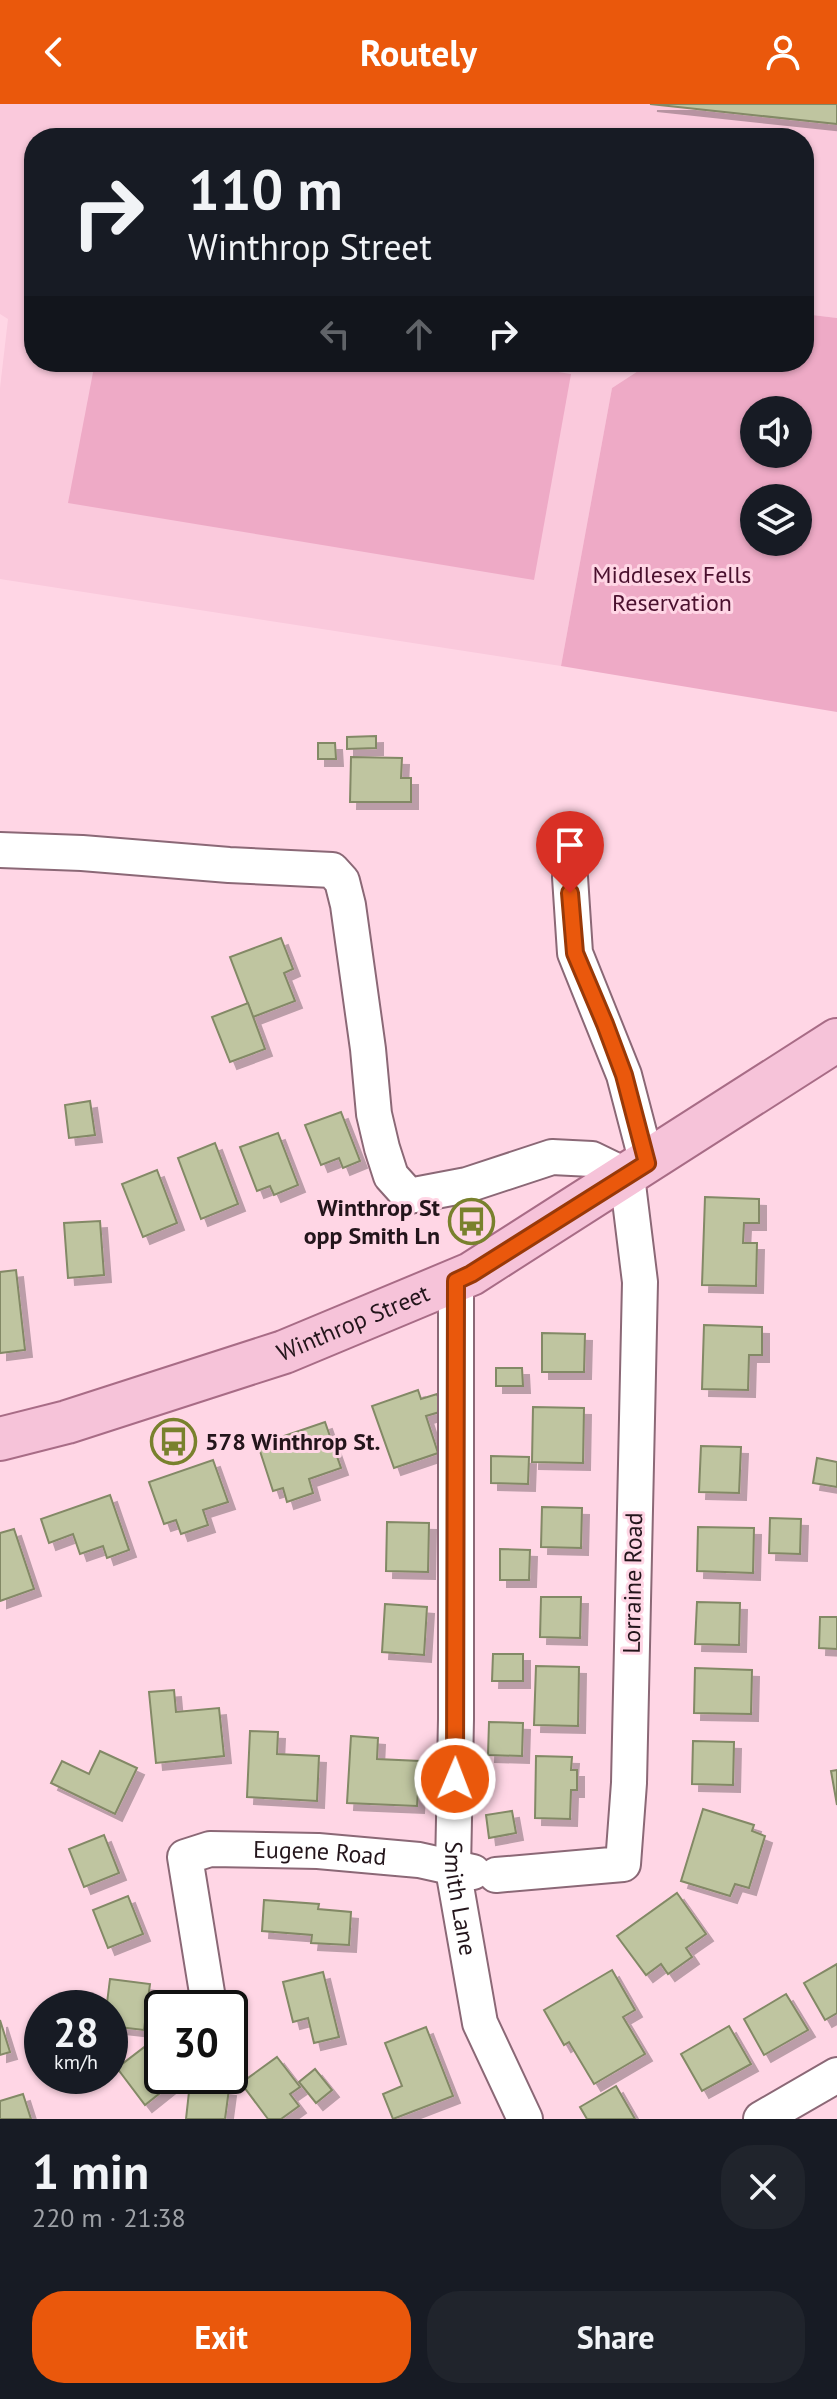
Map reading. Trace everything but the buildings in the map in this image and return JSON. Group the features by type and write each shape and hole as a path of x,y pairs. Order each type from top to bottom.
{"main road":[{"name":"Winthrop Street","path":"0,1439 67,1422 284,1352 471,1274 837,1040"}],"street":[{"path":"0,850 332,870 342,881 348,905 374,1114 382,1148 391,1176 409,1196 467,1185 552,1157 592,1159 637,1169 624,1075 575,953 570,877"},
{"name":"Lorraine Road","path":"453,1869 492,1875 623,1864 629,1783 640,1282 637,1169"},
{"name":"Smith Lane","path":"456,1281 453,1869 480,2023 525,2119"},
{"name":"Eugene Road","path":"207,1990 185,1857 210,1849 318,1851 419,1860 453,1869"},
{"path":"761,2119 837,2075"}],"shaded area":[{"path":"0,104 837,104 837,318 814,315 814,128 24,128 24,372 637,372 612,388 561,666 0,579 0,388 8,319 0,314"}],"green space":[{"name":"Middlesex Fells Reservation","path":"814,315 837,318 837,712 561,666 612,388 637,372 814,372"},
{"path":"93,372 571,374 534,580 68,503"}],"place":[{"name":"Winthrop St opp Smith Ln","path":"471,1222"},
{"name":"578 Winthrop St.","path":"174,1442"}],"route":[{"path":"455,1779 456,1281 647,1163 624,1075 575,953 570,893"}]}
